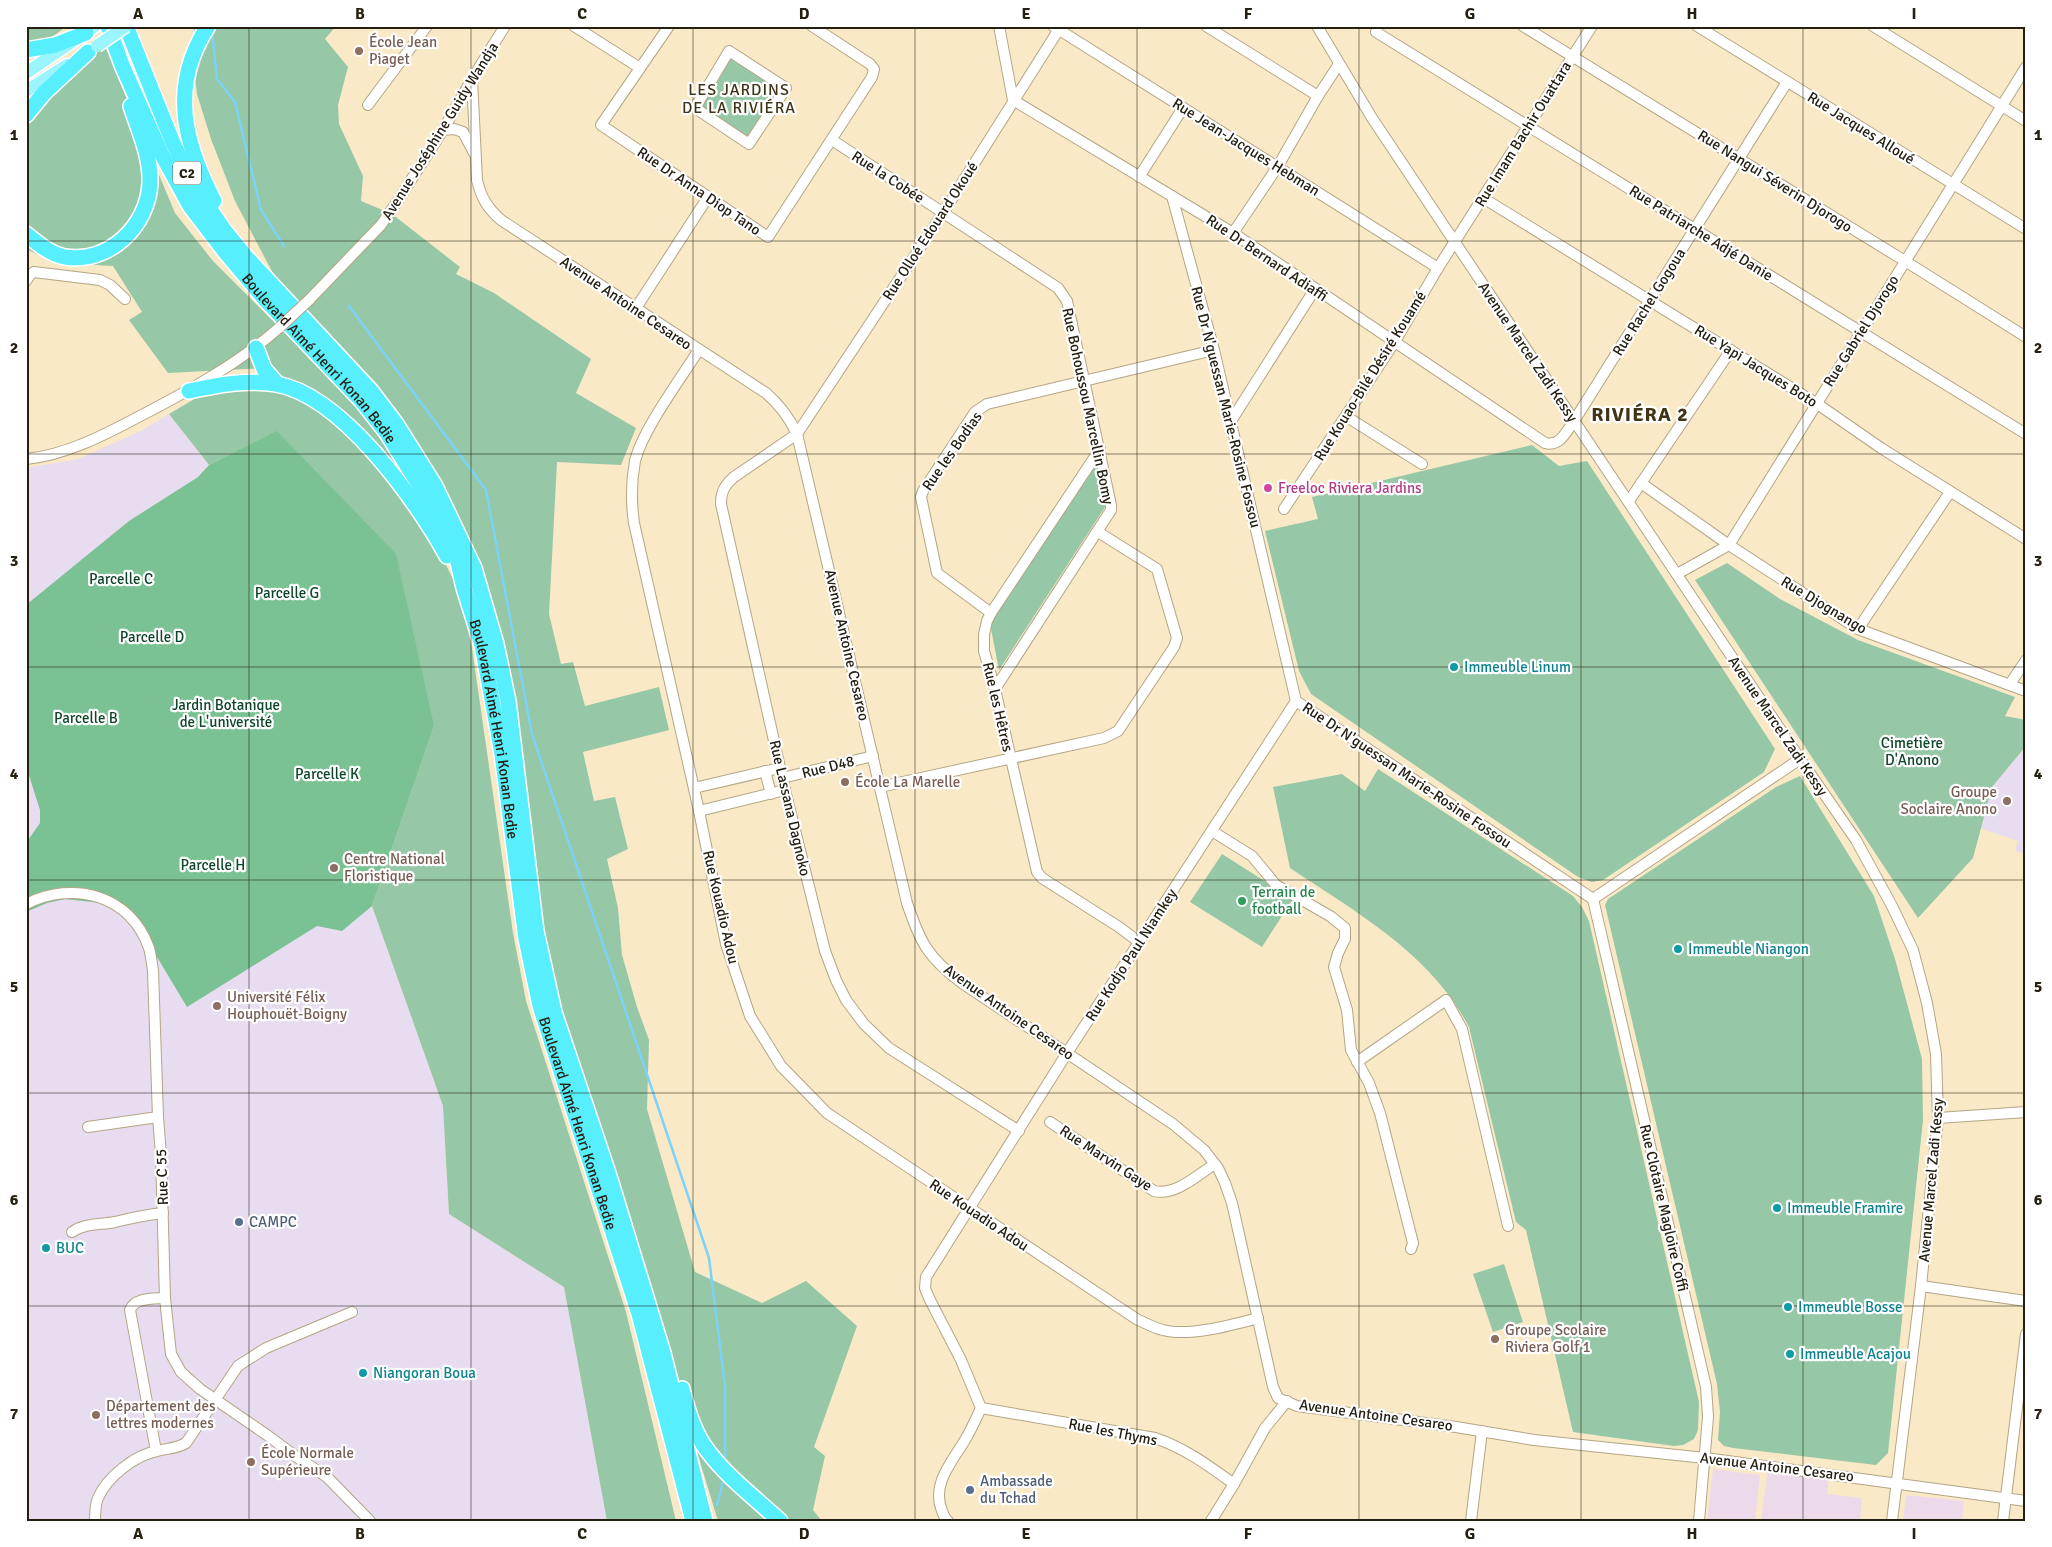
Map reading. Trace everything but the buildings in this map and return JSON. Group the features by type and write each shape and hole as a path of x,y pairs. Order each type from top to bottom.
{"highway":[{"name":"Boulevard Aimé Henri Konan Bedie","path":"108,26 122,65 169,170 190,206 226,253 263,296 361,400 387,433 426,496 450,540 482,645 502,754 526,939 540,1006 639,1314 693,1521"},
{"name":"Boulevard Aimé Henri Konan Bedie","path":"126,26 170,136 187,173 228,236 371,391 396,424 435,486 474,568 496,644 508,701 536,931 554,1012 608,1173 663,1353 706,1521"},
{"path":"208,26 193,55 188,76 184,114 188,140 192,154 214,200 260,271"},
{"path":"26,50 55,45 90,30"},
{"path":"26,115 44,93 92,49"},
{"path":"26,234 43,248 54,253 80,258 104,252 122,241 141,216 148,196 149,164 129,97 122,65"},
{"path":"256,348 264,369 277,384"},
{"path":"189,391 238,382 277,384 314,400 339,417 364,441 406,490 440,544 464,588"},
{"path":"663,1353 672,1363 677,1374 701,1440 721,1466 780,1521"}],"main road":[{"path":"26,91 126,26"},
{"path":"26,73 90,30"}],"street":[{"path":"368,105 427,26"},
{"name":"Avenue Joséphine Guidy Wandja","path":"26,459 73,448 115,430 189,391 256,348 280,327 309,300 380,225 444,130 472,79 505,26"},
{"path":"574,26 640,68"},
{"name":"Rue Dr Anna Diop Tano","path":"669,26 601,125 768,237 872,77 874,69 870,64 812,26"},
{"path":"999,26 1013,100"},
{"path":"1206,26 1318,96"},
{"name":"Avenue Marcel Zadi Kessy","path":"1317,26 1372,118 1856,840 1892,906 1913,950 1927,1003 1936,1054 1938,1118 1921,1286 1892,1521"},
{"name":"Rue Nangui Séverin Djorogo","path":"1523,26 1906,261 2026,337"},
{"name":"Rue Imam Bachir Ouattara","path":"1455,243 1592,26"},
{"name":"Rue Jacques Alloué","path":"1697,26 2026,229"},
{"path":"1872,26 2026,121"},
{"name":"Rue Olloé Edouard Okoué","path":"797,434 943,213 1057,27"},
{"name":"Rue Jean-Jacques Hebman","path":"1057,27 1438,268"},
{"name":"Rue Patriarche Adjé Danie","path":"1376,32 1861,332 2025,431"},
{"path":"730,51 786,88 775,104 749,144 695,108 730,51"},
{"path":"1233,234 1278,166 1318,96 1339,64"},
{"name":"Rue Gabriel Djorogo","path":"1677,574 1729,545 2026,67"},
{"name":"Avenue Antoine Cesareo","path":"472,79 479,187 490,210 501,220 698,351 766,393 780,405 791,420 797,434 906,903 916,933 941,966 962,983 1188,1135 1204,1150 1225,1183 1232,1203 1272,1387 1278,1398 1297,1406 1482,1431 1534,1440 1705,1458 2026,1501"},
{"name":"Rue Rachel Gogoua","path":"1574,421 1787,82"},
{"name":"Rue Dr Bernard Adiaffi","path":"1013,100 1233,234 1545,443 1552,445 1559,441 1574,421"},
{"path":"1139,177 1183,108"},
{"path":"444,130 454,129 463,132 470,142 477,160"},
{"name":"Rue la Cobée","path":"832,140 943,213"},
{"name":"Rue Dr N'guessan Marie-Rosine Fossou","path":"1172,196 1214,350 1296,701 1593,899"},
{"path":"636,308 708,197"},
{"name":"Rue Yapi Jacques Boto","path":"1483,198 1816,403 1950,492 2026,539"},
{"name":"Rue Bohoussou Marcellin Bomy","path":"943,213 1058,288 1067,300 1111,505 1111,510 1098,532 995,689"},
{"name":"Rue Kouao-Bilé Désiré Kouamé","path":"1284,508 1347,417 1455,243"},
{"path":"26,281 34,272 100,280 110,285 125,299"},
{"path":"1231,421 1316,289"},
{"name":"Rue les Bodias","path":"991,613 937,573 920,497 975,412 980,408 1084,380 1214,350"},
{"path":"1629,501 1731,350"},
{"name":"Rue Kouadio Adou","path":"698,351 644,438 636,460 631,499 634,523 694,788 726,944 750,1016 780,1066 827,1113 1138,1320 1163,1331 1178,1333 1223,1327 1258,1318"},
{"path":"1347,417 1422,464"},
{"name":"Rue Lassana Dagnoko","path":"797,434 726,484 721,493 721,504 782,778 824,951 846,1000 864,1024 888,1048 1019,1132"},
{"name":"Rue les Hêtres","path":"1100,449 991,613 984,634 984,651 995,689 1037,872 1042,878 1140,942"},
{"name":"Rue Djognango","path":"1641,484 1729,545 1858,629 2026,691"},
{"path":"1858,629 1950,492"},
{"path":"880,787 1104,738 1118,731 1174,647 1177,638 1157,569 1098,532"},
{"path":"2010,684 2026,660"},
{"name":"Rue Kodjo Paul Niamkey","path":"981,1408 964,1368 928,1298 926,1277 1067,1053 1296,701"},
{"name":"Rue D48","path":"782,778 873,756"},
{"path":"1593,899 1800,759"},
{"name":"Rue D48","path":"694,788 780,768"},
{"path":"765,771 771,794"},
{"name":"Rue D48","path":"699,811 785,790"},
{"path":"1212,831 1252,856 1276,885 1330,916 1345,928 1345,939 1334,967 1347,1010 1351,1050 1369,1083 1386,1135 1413,1243 1411,1249"},
{"name":"Rue C 55","path":"26,904 47,896 66,892 83,892 101,898 118,906 131,919 142,934 149,949 153,971 166,1298 171,1354 181,1372 200,1390 216,1399 294,1456 327,1477 370,1521"},
{"name":"Rue Clotaire Magloire Coffi","path":"1593,899 1706,1387 1708,1401 1699,1521"},
{"path":"1357,1062 1446,1000 1462,1028 1508,1226"},
{"path":"1938,1118 2026,1112"},
{"path":"88,1127 158,1117"},
{"name":"Rue Marvin Gaye","path":"1050,1122 1154,1191 1163,1193 1174,1190 1214,1164"},
{"path":"72,1232 80,1226 163,1213"},
{"path":"1921,1286 2026,1301"},
{"path":"156,1451 130,1310 136,1302 166,1298"},
{"path":"95,1521 99,1496 123,1467 138,1457 156,1451 177,1448 186,1443 238,1366 266,1348 352,1312"},
{"path":"2003,1521 2026,1334"},
{"path":"1211,1521 1265,1428 1287,1401"},
{"path":"948,1521 940,1506 938,1493 941,1480 967,1438 981,1408"},
{"name":"Rue les Thyms","path":"981,1408 1155,1438 1174,1444 1191,1453 1234,1484"},
{"path":"1471,1521 1482,1431"}],"shaded area":[{"name":"Université Félix Houphouët-Boigny","path":"169,414 209,465 277,431 434,726 372,906 443,1106 449,1214 564,1287 607,1521 26,1521 26,468 78,459 141,431"},
{"name":"Groupe Soclaire Anono","path":"2026,746 2026,854 2015,851 2018,841 1980,828 1992,787"},
{"path":"1768,1467 1829,1475 1827,1494 1862,1498 1860,1521 1761,1521"},
{"path":"1713,1469 1760,1475 1755,1521 1707,1521"},
{"path":"1906,1495 1964,1501 1962,1521 1903,1521"}],"green space":[{"path":"26,26 67,26 26,56"},
{"path":"195,26 336,26 325,39 348,67 338,105 339,124 363,176 361,201 392,214 460,267 456,274 494,293 591,359 576,393 636,428 621,465 557,462 549,614 561,664 573,662 585,706 659,687 669,730 583,752 594,801 615,797 628,849 607,859 618,908 622,955 649,1040 647,1109 695,1272 762,1303 806,1281 857,1326 814,1447 825,1456 813,1510 822,1521 718,1521 652,1304 551,992 516,748 477,566 454,506 421,447 378,386 277,281 235,201 211,139 197,94 191,48"},
{"path":"105,46 175,213 213,261 356,404 400,461 430,518 318,394 267,368 168,373 129,320 142,312 113,266 79,264 47,258 26,249 26,106"},
{"path":"732,54 784,88 749,141 697,107"},
{"path":"259,386 311,404 336,421 402,494 438,549 459,591 472,648 513,933 526,1001 626,1312 676,1521 607,1521 564,1287 449,1214 443,1106 372,906 434,726 277,432 209,465 169,414 196,398"},
{"name":"Jardin Botanique de L'université","path":"277,431 396,554 434,726 372,906 342,931 317,926 187,1007 139,927 123,914 101,903 65,899 47,903 26,912 26,843 40,823 40,810 26,766 26,605 129,521 198,477 209,465"},
{"path":"1532,445 1559,466 1587,461 1775,749 1764,772 1603,880 1592,882 1578,877 1311,694 1299,671 1265,531 1318,519 1312,497"},
{"path":"1097,458 1107,504 999,670 990,624"},
{"name":"Cimetière D'Anono","path":"1727,563 1780,599 1858,640 2015,697 2005,716 2026,720 2026,746 1992,787 1973,858 1918,918 1695,580"},
{"path":"1378,769 1573,896 1582,907 1589,921 1699,1402 1698,1430 1694,1439 1683,1445 1674,1446 1573,1432 1526,1230 1516,1222 1469,1027 1453,1001 1413,956 1366,918 1290,868 1273,787 1342,774 1365,791"},
{"path":"1800,776 1874,896 1895,959 1922,1059 1923,1120 1888,1453 1876,1465 1733,1448 1724,1446 1718,1440 1720,1412 1717,1384 1605,905 1608,899 1776,787"},
{"name":"Terrain de football","path":"1222,854 1293,899 1262,947 1190,902"},
{"path":"1504,1264 1523,1322 1493,1332 1473,1274"}],"waterway":[{"path":"212,30 217,79 235,102 261,210 284,246"},
{"path":"349,306 486,490 532,734 709,1258 725,1386 725,1463"},
{"path":"717,1505 724,1478"}],"place":[{"name":"École Jean Piaget","path":"359,51"},
{"name":"Freeloc Riviera Jardins","path":"1268,488"},
{"name":"Immeuble Linum","path":"1454,667"},
{"name":"École La Marelle","path":"845,782"},
{"name":"Groupe Soclaire Anono","path":"2007,801"},
{"name":"Centre National Floristique","path":"334,868"},
{"name":"Terrain de football","path":"1242,901"},
{"name":"Immeuble Niangon","path":"1678,949"},
{"name":"Université Félix Houphouët-Boigny","path":"217,1006"},
{"name":"Immeuble Framire","path":"1777,1208"},
{"name":"CAMPC","path":"239,1222"},
{"name":"BUC","path":"46,1248"},
{"name":"Immeuble Bosse","path":"1788,1307"},
{"name":"Groupe Scolaire Riviera Golf 1","path":"1495,1339"},
{"name":"Immeuble Acajou","path":"1790,1354"},
{"name":"Niangoran Boua","path":"363,1373"},
{"name":"Département des lettres modernes","path":"96,1415"},
{"name":"École Normale Supérieure","path":"251,1462"},
{"name":"Ambassade du Tchad","path":"970,1490"}],"district":[{"name":"LES JARDINS DE LA RIVIÉRA","path":"739,98"},
{"name":"RIVIÉRA 2","path":"1640,414"}],"park label":[{"name":"Parcelle C","path":"121,579"},
{"name":"Parcelle G","path":"287,593"},
{"name":"Parcelle D","path":"152,637"},
{"name":"Parcelle B","path":"86,718"},
{"name":"Parcelle K","path":"327,774"},
{"name":"Parcelle H","path":"213,865"}]}
